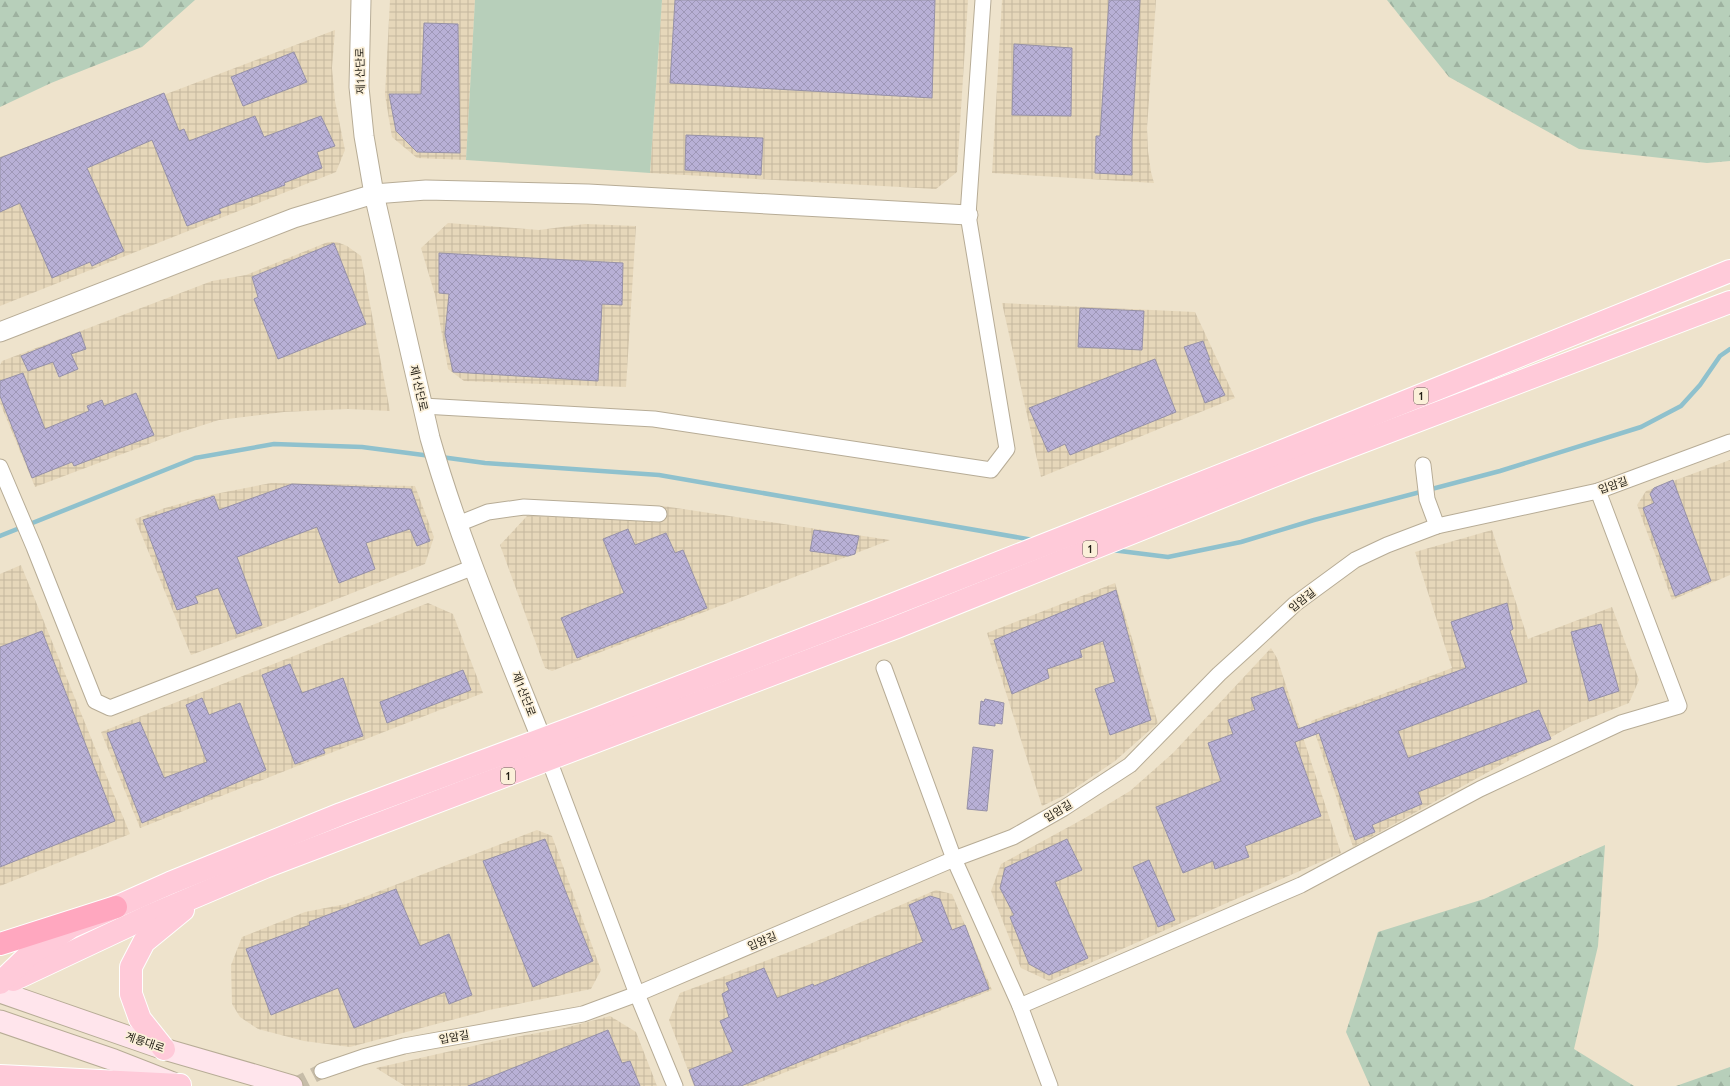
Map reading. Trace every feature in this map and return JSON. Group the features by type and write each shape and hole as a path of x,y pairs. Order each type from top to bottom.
{"highway":[{"path":"0,944 116,907"}],"main road":[{"name":"1","path":"0,983 27,958 71,927 341,814 541,739 1111,519 1730,271"},
{"name":"1","path":"0,986 94,941 204,893 398,816 550,760 890,630 1301,465 1730,302"},
{"path":"164,1049 140,1020 131,994 131,967 144,942 204,893"},
{"name":"계룡대로","path":"0,992 164,1049 292,1086"},
{"path":"0,1021 114,1060 181,1086"},
{"path":"0,1076 181,1086"}],"street":[{"name":"제1산단로","path":"361,0 360,87 364,136 374,194 430,438 441,477 474,567 550,760"},
{"path":"423,406 654,420 991,470 1007,449 968,215 983,0"},
{"path":"0,332 294,218 374,194 426,190 588,194 968,215"},
{"name":"입암길","path":"322,1071 363,1057 404,1046 583,1014 637,994 954,859 1013,837 1064,808 1130,765 1219,674 1295,604 1355,560 1386,544 1437,526 1598,490 1730,442"},
{"path":"1423,465 1426,492 1437,526"},
{"path":"0,468 16,509 34,547 95,701 110,708 474,567"},
{"path":"1020,1006 1301,885 1480,789 1614,726 1678,706 1598,490"},
{"path":"458,524 488,512 524,507 658,514"},
{"path":"884,668 954,859 1020,1006 1050,1086"},
{"path":"550,760 637,994 676,1086"}],"shaded area":[{"path":"390,0 475,0 466,160 417,158 392,137 385,95"},
{"path":"662,0 968,0 957,172 936,189 650,173"},
{"path":"1002,0 1156,0 1147,128 1148,151 1154,183 992,173"},
{"path":"335,30 332,68 335,101 345,150 336,172 0,306 0,157"},
{"path":"448,223 539,230 585,224 636,226 626,387 464,381 448,369 435,295 421,248"},
{"path":"328,242 337,242 347,246 361,256 390,411 348,409 284,412 219,420 175,434 35,487 0,403 0,365 2,361 212,281 246,275"},
{"path":"1002,303 1195,312 1235,398 1041,477"},
{"path":"1730,460 1730,575 1672,600 1637,505 1646,491"},
{"path":"271,483 415,486 434,537 425,564 267,627 191,655 135,519 165,508 215,494"},
{"path":"663,506 890,540 552,671 545,668 500,545 527,516 635,519 661,522"},
{"path":"1492,530 1528,639 1612,607 1639,680 1629,703 1573,725 1353,847 1311,721 1452,668 1415,552"},
{"path":"21,565 130,834 0,886 0,574"},
{"path":"1115,583 1158,723 1115,761 1065,795 1042,806 987,633"},
{"path":"428,603 453,614 483,693 140,828 101,732"},
{"path":"1271,648 1277,658 1341,853 1049,981 1021,968 991,891 1001,864 1085,818 1130,791 1173,753"},
{"path":"537,830 552,836 601,970 591,989 489,1010 350,1047 304,1041 258,1029 240,1017 232,1004 231,965 242,937 305,912 346,904"},
{"path":"936,890 952,894 992,990 751,1086 694,1086 669,1020 680,993 805,946"},
{"path":"610,1016 636,1032 657,1086 405,1086 376,1068 504,1039 565,1028"}],"green space":[{"path":"0,0 195,0 142,47 51,83 0,107"},
{"path":"475,0 662,0 650,173 466,160"},
{"path":"1387,0 1730,0 1730,161 1707,163 1579,149 1449,77"},
{"path":"1605,845 1598,946 1574,1049 1634,1086 1370,1086 1346,1032 1378,932 1484,899"},
{"path":"1730,1067 1730,1086 1676,1086"}],"building":[{"path":"675,0 935,0 932,98 670,83"},
{"path":"1109,0 1140,0 1132,138 1132,175 1095,173 1096,136 1100,136"},
{"path":"424,23 458,24 460,153 417,152 396,131 389,94 421,94"},
{"path":"1014,44 1072,48 1071,116 1012,115"},
{"path":"294,52 307,82 243,106 231,77"},
{"path":"164,93 179,131 184,129 189,141 255,116 264,137 321,116 335,146 317,152 322,168 284,183 285,185 219,209 221,213 187,226 152,140 87,168 124,251 92,266 90,262 52,278 20,203 0,212 0,158"},
{"path":"686,135 763,138 761,175 685,170"},
{"path":"334,243 366,324 278,359 254,299 258,297 252,277"},
{"path":"439,253 623,263 622,305 602,304 598,381 453,372 445,334 449,294 439,293"},
{"path":"1080,308 1144,311 1142,350 1078,347"},
{"path":"80,332 86,349 71,354 78,369 59,377 53,362 28,371 21,356"},
{"path":"1203,341 1210,360 1208,360 1225,395 1205,403 1184,347"},
{"path":"1155,359 1176,412 1070,455 1065,444 1048,452 1029,408"},
{"path":"23,373 45,429 89,411 87,406 102,400 104,406 136,393 154,435 74,466 72,462 32,478 0,396 0,381"},
{"path":"1673,480 1711,581 1675,596 1643,508 1654,503 1650,494 1654,488"},
{"path":"292,484 411,489 430,541 417,546 410,529 366,543 375,569 339,583 317,527 237,557 262,625 237,634 218,588 195,596 198,603 177,610 143,520 214,496 219,510"},
{"path":"628,529 635,545 666,533 675,553 683,550 707,608 577,658 561,618 624,593 603,539"},
{"path":"814,530 859,536 855,554 848,556 810,551"},
{"path":"1116,590 1151,720 1110,735 1095,689 1115,682 1103,641 1080,650 1082,657 1047,669 1049,678 1012,694 994,640"},
{"path":"1507,603 1513,629 1510,631 1527,682 1398,731 1408,758 1539,710 1551,739 1418,792 1422,804 1372,825 1375,832 1355,840 1319,733 1295,742 1321,816 1245,846 1249,857 1215,869 1213,861 1183,873 1156,807 1221,781 1208,743 1233,734 1228,720 1255,710 1251,698 1283,687 1298,729 1466,668 1451,622"},
{"path":"1601,624 1619,691 1589,701 1571,632"},
{"path":"42,631 115,821 0,867 0,647"},
{"path":"290,664 302,693 343,678 363,736 323,749 325,753 295,764 262,675"},
{"path":"463,670 471,690 387,723 380,702"},
{"path":"202,698 209,715 240,703 266,770 142,823 107,733 140,722 164,778 207,762 186,705"},
{"path":"985,699 1004,703 1002,724 995,723 995,726 979,724 981,701 984,702"},
{"path":"973,747 993,750 987,811 967,809"},
{"path":"545,839 593,961 533,987 483,861"},
{"path":"1067,839 1082,870 1055,882 1088,958 1049,975 1029,964 1010,917 1014,915 1000,888 1005,868"},
{"path":"1149,860 1175,920 1158,927 1133,867"},
{"path":"396,889 420,946 449,934 472,995 449,1004 445,992 354,1028 338,988 271,1015 246,949 310,925 309,922"},
{"path":"930,896 940,899 952,930 965,925 989,989 838,1046 741,1086 695,1086 689,1070 733,1052 720,1021 729,1017 722,994 729,990 726,983 764,968 777,998 813,984 814,986 923,942 909,905"},
{"path":"608,1030 622,1063 630,1061 640,1086 468,1086"}],"waterway":[{"path":"1112,550 1168,557 1241,542 1314,520 1500,471 1641,427 1681,406 1700,385 1720,356 1730,349"},
{"path":"0,536 195,458 274,444 362,447 431,456"},
{"path":"441,457 485,463 659,475 1033,540"}],"tunnel":[{"path":"293,1086 322,1071"}]}
